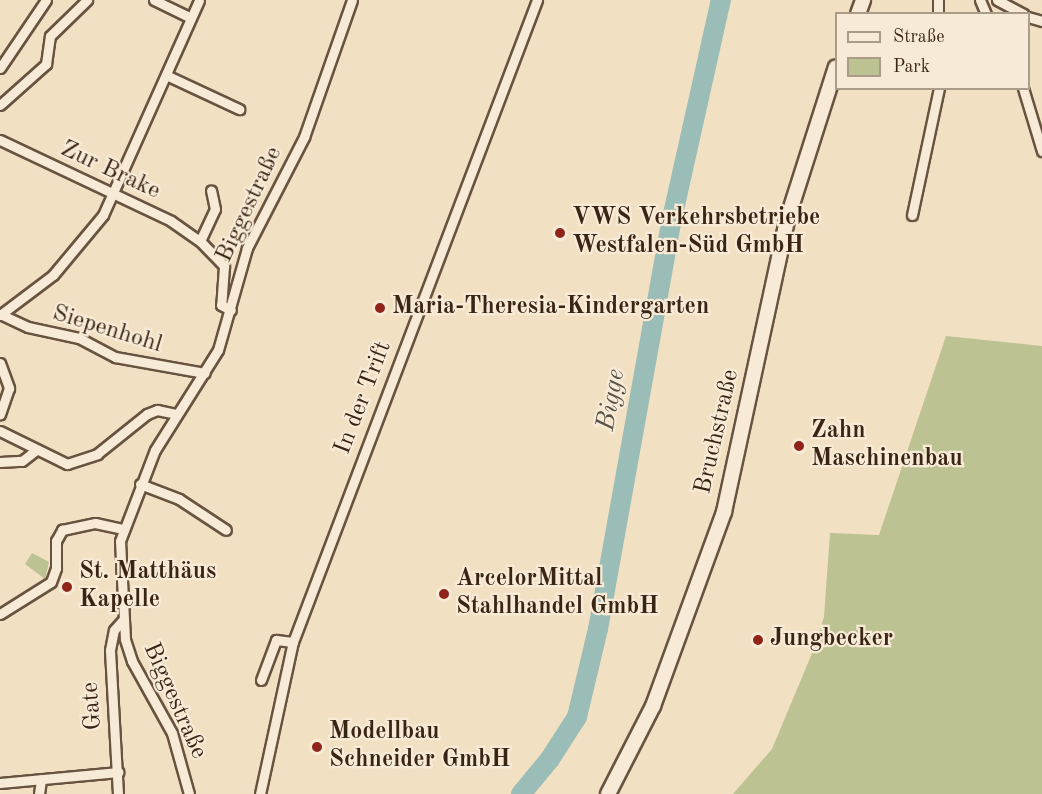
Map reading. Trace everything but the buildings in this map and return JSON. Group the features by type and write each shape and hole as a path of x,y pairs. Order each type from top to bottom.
{"main road":[{"name":"Bruchstraße","path":"608,794 653,706 724,512 788,217 835,73"}],"street":[{"path":"0,68 46,0"},
{"path":"0,105 46,64 50,36 87,0"},
{"path":"154,0 191,18"},
{"path":"0,314 53,275 103,214 199,0"},
{"name":"Biggestraße","path":"189,794 172,733 132,661 123,620 123,529 140,484 176,414 218,350 247,248 304,136 352,0"},
{"name":"In der Trift","path":"260,794 293,642 537,0"},
{"path":"997,0 1019,12"},
{"path":"166,75 239,109"},
{"path":"912,215 939,90"},
{"path":"1024,90 1042,150"},
{"name":"Zur Brake","path":"0,140 171,221 200,242 224,266 221,305 231,310"},
{"path":"200,242 215,209 211,190"},
{"name":"Siepenhohl","path":"0,314 28,327 79,338 115,357 205,373"},
{"path":"0,363 9,388 0,414"},
{"path":"0,431 67,464 83,462 147,414 158,410 176,414"},
{"path":"0,462 22,461 36,450"},
{"path":"140,484 179,499 226,530"},
{"path":"0,614 51,582 56,568 56,541 62,530 95,523 123,529"},
{"name":"Gate","path":"118,794 110,650 114,630 123,620"},
{"path":"261,680 276,639 293,642"},
{"path":"0,783 117,772"},
{"path":"39,794 42,779"}],"green space":[{"path":"946,336 1042,346 1042,794 733,794 772,749 813,651 824,617 830,533 879,535"},
{"path":"32,553 49,562 45,579 25,564"}],"waterway":[{"name":"Bigge","path":"521,794 550,759 577,717 598,629 671,223 721,0"}],"place":[{"name":"VWS Verkehrsbetriebe Westfalen-Süd GmbH","path":"560,233"},
{"name":"Maria-Theresia-Kindergarten","path":"380,308"},
{"name":"Zahn Maschinenbau","path":"799,446"},
{"name":"St. Matthäus Kapelle","path":"67,587"},
{"name":"ArcelorMittal Stahlhandel GmbH","path":"444,594"},
{"name":"Jungbecker","path":"758,640"},
{"name":"Modellbau Schneider GmbH","path":"317,747"}]}
